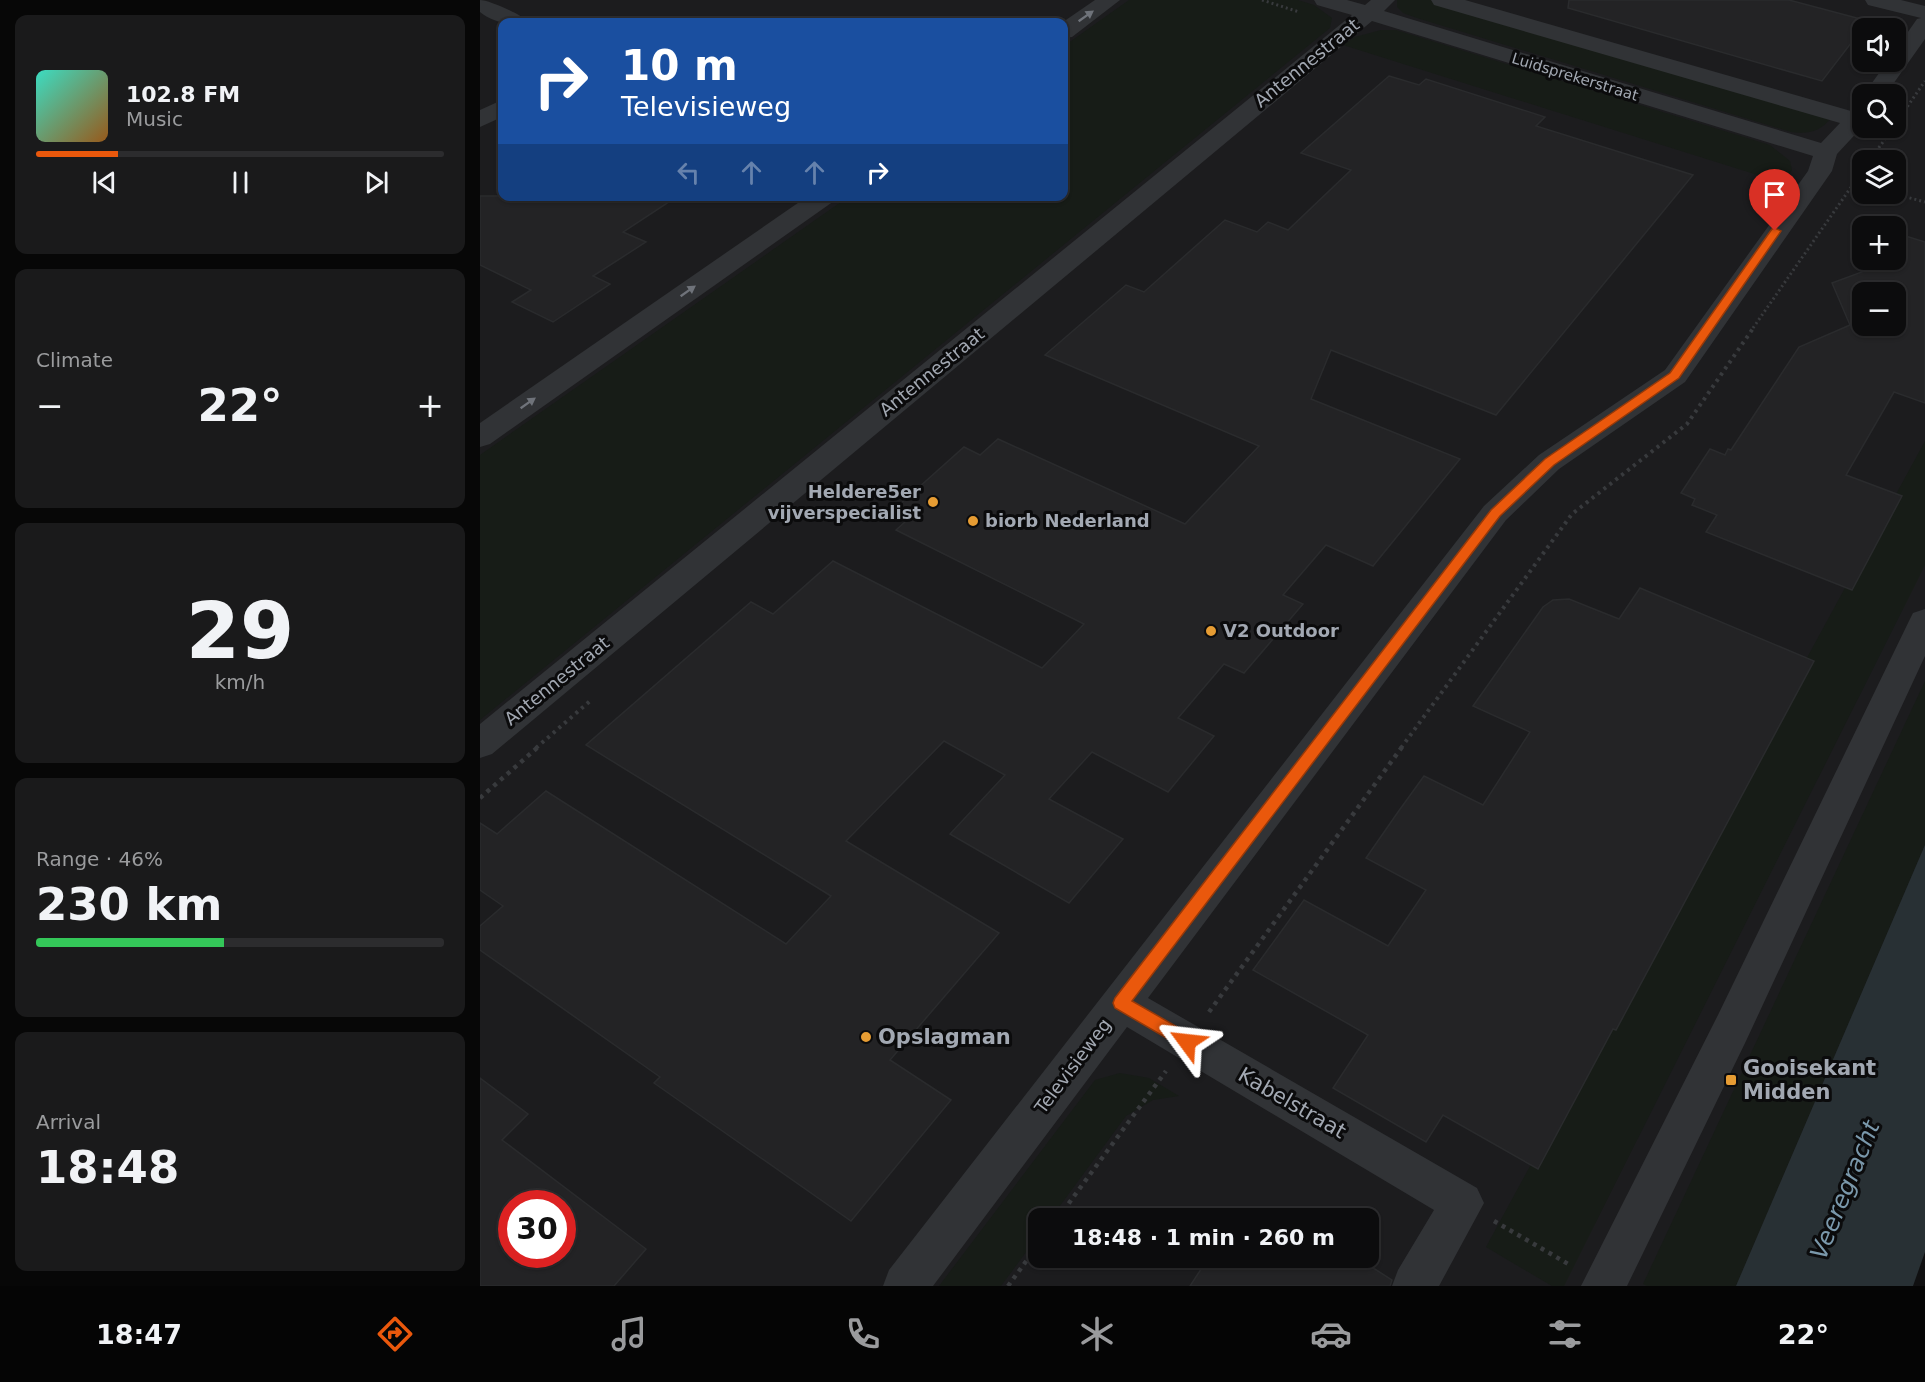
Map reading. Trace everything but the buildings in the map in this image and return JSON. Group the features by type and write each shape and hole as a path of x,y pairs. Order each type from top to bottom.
{"street":[{"path":"1068,29 1109,0"},
{"name":"Luidsprekerstraat","path":"1325,0 1376,7 1826,152"},
{"path":"1442,0 1852,106"},
{"path":"1876,0 1925,13"},
{"name":"Antennestraat","path":"480,744 1376,7"},
{"path":"487,9 508,18"},
{"name":"Televisieweg","path":"1883,84 1925,24"},
{"path":"480,120 498,109"},
{"name":"Televisieweg","path":"905,1286 1495,513 1549,462 1674,375 1820,171 1826,152 1852,123"},
{"path":"480,436 815,201"},
{"path":"1603,1285 1732,1028 1925,621"},
{"name":"Kabelstraat","path":"1121,1003 1462,1203"},
{"path":"1414,1286 1462,1203"}],"path":[{"path":"1906,109 1925,81"},
{"path":"1065,1208 1572,514 1687,424 1852,186"},
{"path":"1906,197 1925,202"},
{"path":"1462,1203 1603,1285"},
{"path":"1008,1286 1028,1259"}],"shaded area":[{"path":"480,0 1925,0 1925,883 1752,1286 480,1286"},
{"path":"1129,0 1298,0 1314,5 1332,18 1330,28 480,720 480,455 842,201 1068,201 1068,43"},
{"path":"1397,0 1442,0 1831,118 1813,131 1791,132 1417,18 1403,13 1397,7"},
{"path":"1381,30 1396,30 1770,145 1790,161 1792,170 1783,183 1343,45 1355,37"},
{"path":"1925,441 1925,565 1564,1286 1552,1286 1486,1247"},
{"path":"1925,681 1925,845 1736,1286 1647,1286 1643,1284"},
{"path":"1120,1073 1149,1078 1179,1096 1153,1100 1126,1116 1058,1208 1028,1208 1028,1250 1001,1286 939,1286 1095,1080"}],"water":[{"name":"Veeregracht","path":"1925,845 1925,1252 1913,1286 1736,1286"}],"place":[{"name":"Heldere5er vijverspecialist","path":"933,502"},
{"name":"biorb Nederland","path":"973,521"},
{"name":"V2 Outdoor","path":"1211,631"},
{"name":"Opslagman","path":"866,1037"},
{"name":"Gooisekant Midden","path":"1731,1080"}],"route":[{"path":"1187,1042 1121,1003 1495,513 1549,462 1674,375 1775,231"}]}
